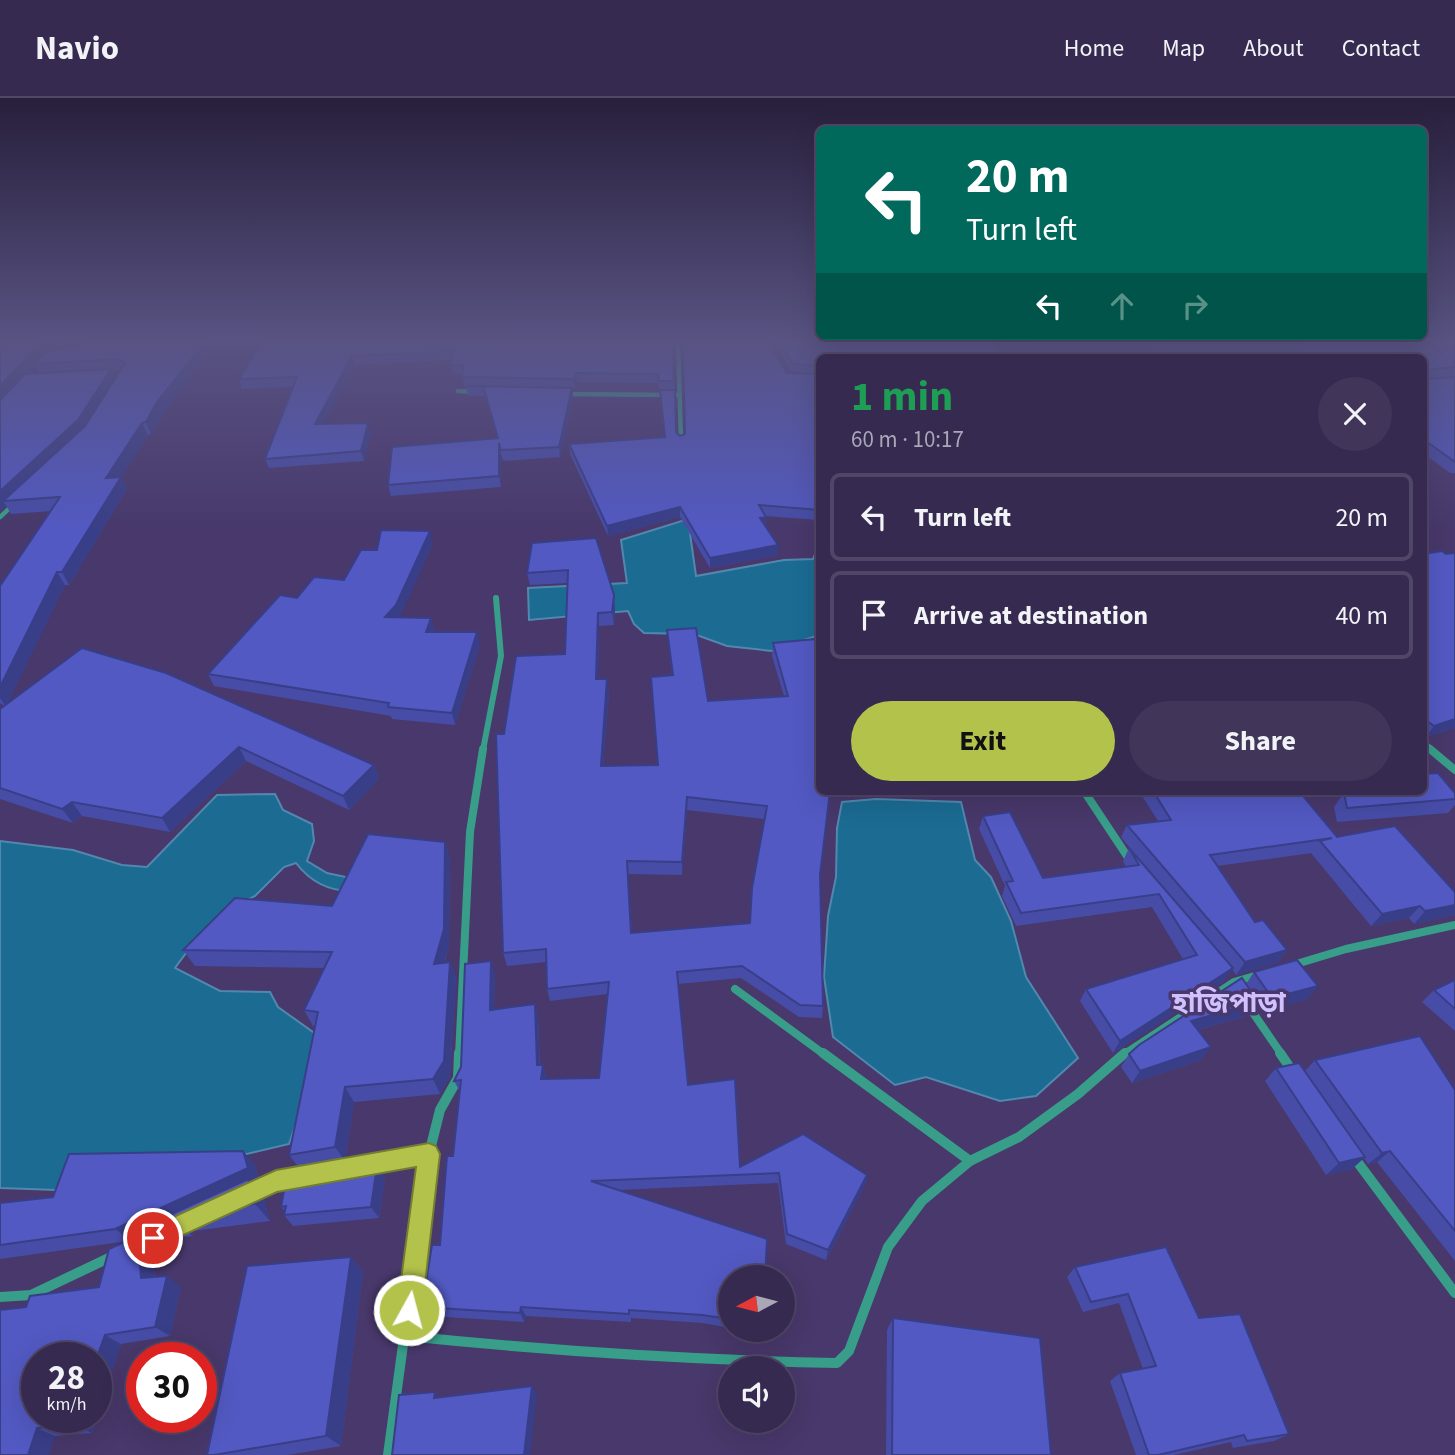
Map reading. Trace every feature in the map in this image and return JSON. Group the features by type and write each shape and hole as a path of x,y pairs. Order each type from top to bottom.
{"street":[{"path":"679,404 681,441"},
{"path":"0,517 22,496"},
{"path":"388,1455 429,1154 440,1111 458,1078 464,903 470,832 488,716 501,656 496,598"},
{"path":"1427,746 1455,770"},
{"path":"1087,795 1135,867"},
{"path":"1283,967 1346,949 1455,925"},
{"path":"406,1336 546,1350 710,1360 837,1363 849,1351 888,1247 922,1201 970,1161 1019,1137 1078,1094 1136,1044 1234,982 1271,971"},
{"path":"1226,973 1299,1080"},
{"path":"735,989 970,1161"},
{"path":"1344,1145 1455,1293"},
{"path":"239,1198 276,1181 429,1154"},
{"path":"0,1297 31,1295 190,1221"}],"water":[{"path":"688,519 696,576 784,560 813,559 816,552 816,636 772,651 727,646 694,634 644,633 634,624 628,611 529,620 528,588 627,583 621,540"},
{"path":"275,794 283,810 312,824 314,841 307,861 327,873 346,877 351,891 320,883 307,875 296,863 284,867 255,896 228,910 198,937 175,968 220,991 270,992 278,1007 324,1040 289,1144 213,1162 141,1193 0,1188 0,841 73,850 122,865 147,867 217,795"},
{"path":"876,799 961,802 975,860 991,877 1011,921 1026,977 1078,1058 1036,1096 1000,1101 926,1077 895,1085 833,1037 824,977 828,916 836,877 837,828 842,802"}],"building":[{"path":"0,404 88,404 78,420 0,491"},
{"path":"99,404 156,404 106,478 121,477 62,572 57,572 0,687 0,586 60,497 3,501 85,426"},
{"path":"286,404 326,404 315,424 368,423 361,451 265,459"},
{"path":"488,404 568,404 559,447 501,450 499,443 499,476 388,485 392,447 498,438"},
{"path":"662,404 675,404 676,432 680,436 685,434 684,404 816,404 816,510 759,505 766,517 760,518 778,545 710,558 680,507 607,526 569,444 665,437"},
{"path":"1427,404 1455,404 1455,462 1427,442"},
{"path":"381,530 430,531 396,605 385,617 431,618 426,632 477,632 452,713 388,707 389,703 208,674 280,595 297,598 314,577 344,580 361,550 377,550"},
{"path":"596,538 614,595 612,612 598,613 596,679 607,679 601,766 658,765 651,677 673,675 667,630 696,628 708,701 788,696 773,643 816,639 816,795 830,795 820,875 823,1006 800,1005 742,966 677,972 688,1085 735,1079 740,1167 803,1134 867,1175 828,1250 787,1234 779,1173 591,1181 767,1239 766,1265 718,1265 718,1317 629,1310 629,1314 521,1307 520,1313 422,1307 432,1245 440,1245 447,1156 453,1156 461,1080 454,1081 461,1067 465,964 491,961 490,1010 535,1004 537,1065 543,1065 541,1079 599,1078 609,982 547,989 546,949 503,953 496,734 504,734 516,656 565,654 568,570 527,573 532,543","holes":["687,797 767,806 752,888 750,923 631,933 627,861 682,862"]},
{"path":"1442,551 1446,554 1455,553 1455,719 1434,726 1427,721 1427,553"},
{"path":"82,648 166,673 374,765 343,796 239,747 162,818 72,802 62,809 0,788 0,709"},
{"path":"1438,773 1455,793 1455,799 1347,808 1344,795 1427,795 1427,774"},
{"path":"1155,795 1302,795 1337,837 1395,826 1455,892 1455,905 1425,911 1420,906 1382,914 1320,841 1332,838 1210,855 1255,922 1263,920 1287,950 1245,962 1127,825 1171,820"},
{"path":"1010,812 1043,878 1139,865 1129,848 1233,968 1120,1041 1086,989 1197,955 1159,894 1021,913 1006,882 1013,881 983,816"},
{"path":"368,834 445,842 444,929 434,964 450,962 444,1061 433,1079 345,1087 335,1147 289,1155 318,1012 304,1010 332,952 183,950 235,898 332,906"},
{"path":"1297,960 1318,986 1272,998 1254,972"},
{"path":"1242,978 1258,1002 1191,1021 1211,1047 1140,1071 1129,1054"},
{"path":"1455,980 1455,1009 1434,990"},
{"path":"1420,1036 1455,1090 1455,1231 1390,1151 1382,1153 1315,1060"},
{"path":"1299,1063 1365,1157 1339,1163 1276,1068"},
{"path":"243,1151 248,1168 115,1229 0,1245 0,1203 53,1197 69,1154"},
{"path":"334,1166 334,1170 377,1166 371,1207 284,1215 286,1206 281,1207 287,1174"},
{"path":"248,1179 255,1204 175,1216 174,1220 154,1222"},
{"path":"138,1236 141,1278 167,1276 155,1327 105,1335 102,1342 21,1342 21,1433 35,1433 28,1455 0,1455 0,1310 26,1307 30,1296 99,1287 109,1249"},
{"path":"1166,1247 1199,1318 1240,1314 1289,1434 1247,1441 1244,1435 1149,1455 1120,1373 1156,1366 1128,1294 1091,1302 1075,1267"},
{"path":"351,1257 326,1436 207,1455 212,1433 217,1433 217,1408 247,1266"},
{"path":"893,1318 1040,1338 1051,1455 892,1455"},
{"path":"532,1386 524,1455 392,1455 399,1395 435,1392 434,1398"}],"district":[{"name":"হাজিপাড়া","path":"1229,1003"}],"route":[{"path":"153,1238 276,1181 429,1154 409,1310"}]}
